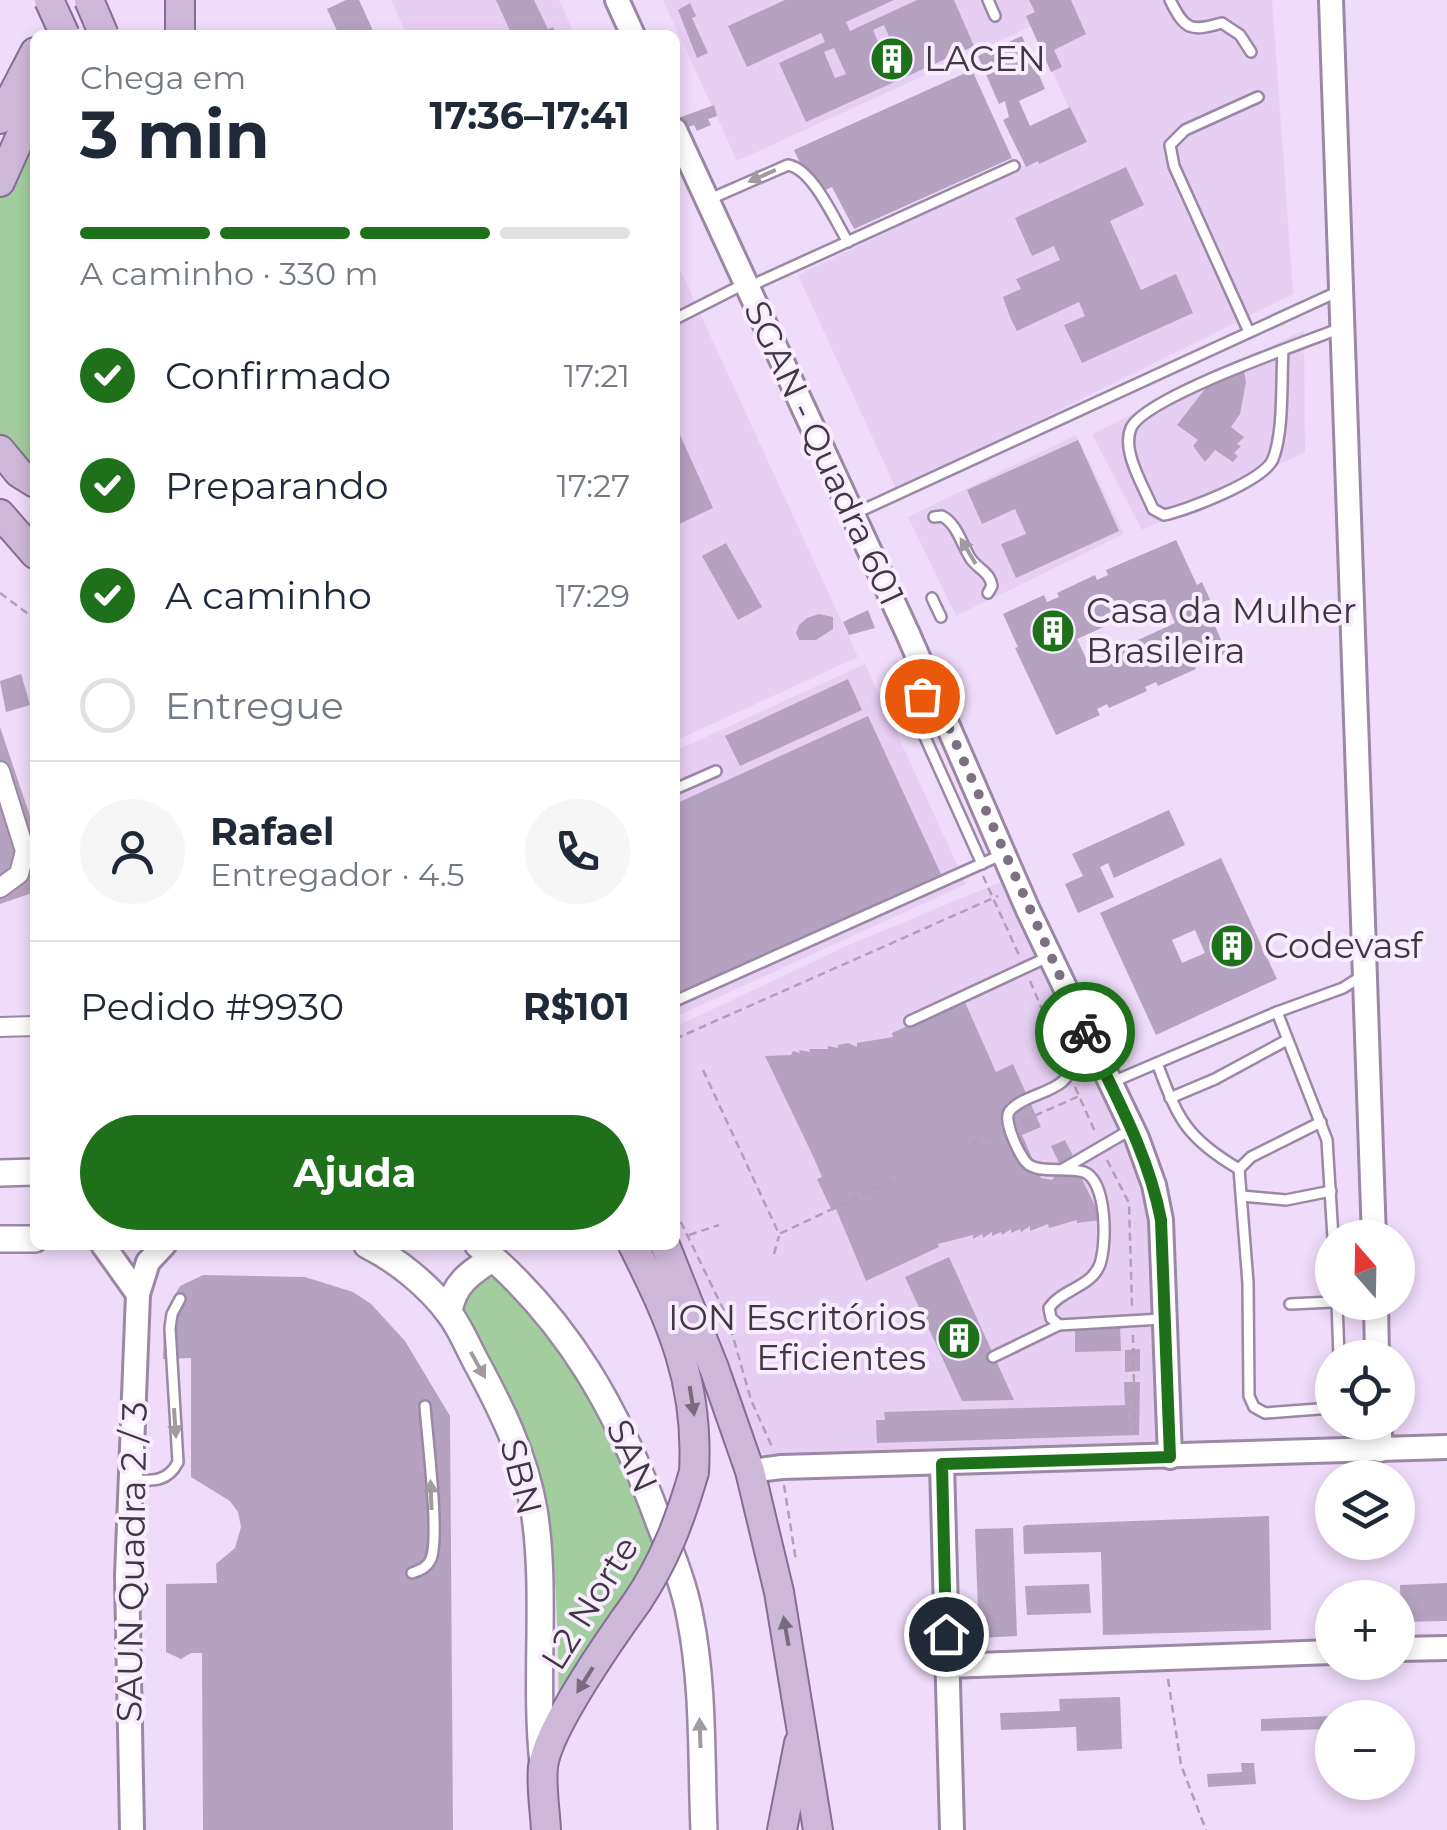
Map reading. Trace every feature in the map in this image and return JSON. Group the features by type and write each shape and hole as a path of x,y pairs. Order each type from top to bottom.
{"main road":[{"path":"49,0 66,30"},
{"path":"47,30 62,0"},
{"path":"72,30 90,0"},
{"path":"90,0 102,30"},
{"path":"180,0 180,30"},
{"path":"0,120 30,62"},
{"path":"0,182 30,115"},
{"path":"0,450 30,480"},
{"path":"0,514 30,548"},
{"path":"2,1177 30,1173"},
{"path":"0,1239 30,1238"},
{"name":"SBN","path":"375,1250 408,1271 449,1312 499,1404 516,1445 534,1510 538,1718 543,1764"},
{"name":"L2 Norte","path":"546,1830 543,1764 580,1688 661,1566 694,1472 692,1396 678,1346 635,1250"},
{"path":"679,1250 750,1471 779,1592 818,1830"},
{"path":"449,1312 452,1294 485,1251"},
{"name":"SAN","path":"485,1251 548,1312 584,1364 624,1430 652,1502 690,1615 697,1660 704,1830"},
{"path":"782,1830 802,1728"}],"street":[{"path":"617,0 630,30"},
{"path":"1331,0 1373,1220"},
{"name":"SGAN - Quadra 601","path":"680,141 1050,957 1132,1128 1154,1185 1161,1220 1170,1457"},
{"path":"0,770 25,850 19,874 0,888"},
{"path":"0,1027 30,1026"},
{"path":"107,1250 138,1294"},
{"name":"SAUN Quadra 2 / 3","path":"132,1830 127,1576 138,1294 148,1262 159,1250"},
{"path":"1380,1440 1380,1450"},
{"path":"750,1471 1447,1448"},
{"path":"942,1464 952,1830"},
{"path":"1415,1649 1447,1648"},
{"path":"947,1666 1315,1653"}],"lane":[{"path":"988,0 995,16"},
{"path":"1170,0 1185,25 1199,30 1222,23 1240,35 1251,52"},
{"path":"1249,332 1174,166 1170,145 1185,130 1258,97"},
{"path":"707,200 788,164 799,166 848,242"},
{"path":"680,317 1014,166"},
{"path":"852,515 1340,291"},
{"path":"1282,351 1278,434 1272,462 1260,474 1184,510 1164,515 1153,509 1128,448 1131,428 1144,412 1186,390 1282,351 1341,328"},
{"path":"934,517 942,516 952,523 970,558 990,576 992,586 988,592"},
{"path":"932,598 941,617"},
{"path":"932,690 911,706 980,865"},
{"path":"680,788 716,771"},
{"path":"680,999 1004,854"},
{"path":"910,1021 1050,957"},
{"path":"1109,1083 1343,988 1365,975"},
{"path":"1277,1012 1326,1140 1332,1220"},
{"path":"1170,1098 1287,1040"},
{"path":"1059,1325 1049,1308 1054,1300 1089,1280 1100,1263 1104,1204 1098,1184 1087,1173 1031,1167 1021,1156 1010,1128 1009,1112 1060,1084 1090,1041"},
{"path":"1157,1063 1186,1130 1239,1169 1252,1404 1265,1413 1315,1409"},
{"path":"1239,1169 1251,1157 1321,1122"},
{"path":"1063,1168 1132,1128"},
{"path":"1242,1196 1286,1200 1330,1191"},
{"path":"130,1480 167,1477 178,1462 170,1328 180,1299"},
{"path":"1290,1304 1315,1303"},
{"path":"993,1357 1059,1325 1165,1319"},
{"path":"412,1572 424,1568 432,1556 425,1406"}],"path":[{"path":"0,592 30,615"},
{"path":"980,865 1129,1203 1136,1436"},
{"path":"680,1037 1004,893"},
{"path":"703,1070 779,1234 774,1254"},
{"path":"972,1144 1079,1096"},
{"path":"779,1234 894,1180"},
{"path":"680,1239 719,1225"},
{"path":"1164,1658 1181,1765 1206,1830"}],"shaded area":[{"path":"391,0 559,0 573,30 405,30"},
{"path":"663,0 1272,0 1293,294 897,491 798,275 1082,137 1032,26 737,161"},
{"path":"680,270 858,657 680,739"},
{"path":"1304,330 1305,452 1142,530 1092,434"},
{"path":"1076,435 1124,534 956,616 908,517"},
{"path":"865,664 966,884 680,1015 680,749"},
{"path":"1008,879 1081,1053 1091,1050 1104,1083 1101,1089 1131,1157 1141,1160 1154,1238 1148,1253 1151,1324 1157,1327 1160,1434 1156,1441 1148,1445 768,1458 758,1449 710,1311 680,1244 680,1025 851,944"}],"green space":[{"path":"30,129 30,467 11,452 0,436 0,188"},
{"path":"482,1278 497,1278 557,1340 622,1456 653,1541 618,1610 559,1708 554,1569 545,1501 526,1434 465,1310 464,1299"}],"building":[{"path":"346,0 359,0 373,30 337,30 327,9"},
{"path":"496,0 534,0 548,29 554,30 510,30"},
{"name":"LACEN","path":"785,0 894,0 846,22 850,31 917,0 954,0 974,46 806,122 779,63 825,42 821,33 747,67 728,26","holes":["884,25 895,51 884,56 873,30","834,48 846,74 835,78 824,52"]},
{"path":"1029,0 1071,0 1086,34 1054,50 1062,67 1051,72 1026,16 1035,12"},
{"path":"690,3 696,16 692,18 708,53 697,58 678,10"},
{"path":"1022,36 1045,89 1019,101 1030,126 1070,107 1087,142 1026,167 1003,120 1009,117 1005,101 999,104 978,56"},
{"path":"972,70 1012,158 854,229 832,187 815,195 794,150"},
{"path":"714,105 717,116 708,119 711,125 697,131 694,125 685,128 681,117"},
{"path":"1126,167 1144,205 1110,221 1141,290 1176,274 1193,313 1082,363 1064,325 1085,316 1079,302 1017,331 1010,317 1003,297 1021,289 1016,279 1060,260 1054,246 1032,256 1015,218"},
{"path":"1235,371 1244,371 1246,382 1240,414 1231,427 1244,437 1234,453 1238,456 1233,462 1215,450 1205,462 1193,446 1198,440 1177,425 1208,385"},
{"path":"680,435 713,508 680,524"},
{"path":"1078,440 1119,531 1016,578 1001,544 1026,534 1015,509 982,524 967,490"},
{"name":"Casa da Mulher Brasileira","path":"1176,540 1197,585 1202,582 1213,606 1207,608 1227,653 1194,664 1196,669 1158,686 1156,682 1145,687 1147,691 1109,708 1107,704 1097,709 1100,715 1056,735 1003,614 1044,595 1047,602 1059,597 1057,593 1095,575 1097,580 1108,575 1106,570","holes":["1165,599 1175,623 1088,663 1077,639"]},
{"path":"726,543 762,607 738,620 702,556"},
{"path":"868,610 875,628 849,635 843,622"},
{"path":"819,614 833,617 833,629 816,640 799,640 799,625"},
{"path":"21,674 30,705 6,712 0,681"},
{"path":"848,679 862,710 740,766 725,736"},
{"path":"868,716 941,874 680,994 680,802"},
{"path":"0,727 30,816 30,894 0,904"},
{"path":"1169,810 1185,845 1114,878 1108,863 1100,867 1114,897 1078,913 1065,884 1083,876 1072,854"},
{"name":"Codevasf","path":"1221,858 1277,979 1156,1035 1100,913","holes":["1195,930 1205,953 1182,963 1172,940"]},
{"path":"964,1000 996,1072 1013,1064 1041,1127 1022,1135 1041,1178 1052,1180 1055,1176 1079,1173 1102,1220 1077,1220 1049,1228 1048,1224 1030,1231 1030,1226 1021,1232 1020,1229 1011,1233 1011,1229 1002,1235 1001,1232 992,1236 992,1232 983,1238 982,1234 973,1239 973,1235 938,1244 939,1247 866,1281 765,1056 810,1052 809,1049 828,1046 838,1048 848,1043 857,1047 857,1043 893,1037 892,1033"},
{"path":"1065,1140 1079,1168 1063,1171 1051,1146"},
{"name":"ION Escritórios Eficientes","path":"949,1257 1014,1400 962,1401 905,1277"},
{"path":"203,1275 305,1277 353,1292 371,1304 405,1341 450,1416 453,1830 203,1830 202,1653 191,1653 181,1659 166,1652 166,1584 217,1583 216,1564 235,1548 241,1527 238,1512 230,1501 191,1477 191,1358 163,1359 164,1327 171,1302 180,1286"},
{"path":"1120,1327 1121,1351 1075,1352 1075,1328"},
{"path":"1140,1349 1140,1371 1125,1372 1125,1350"},
{"path":"1124,1382 1140,1382 1139,1435 877,1443 876,1420 885,1420 884,1412 1125,1405"},
{"path":"1269,1516 1271,1630 1103,1635 1101,1552 1024,1554 1026,1525"},
{"path":"1013,1528 1017,1636 979,1638 975,1529"},
{"path":"1447,1583 1447,1621 1415,1622 1415,1584"},
{"path":"1089,1584 1091,1613 1027,1615 1025,1586"},
{"path":"1120,1697 1122,1749 1077,1751 1076,1727 1001,1730 1000,1713 1060,1711 1059,1699"},
{"path":"1315,1717 1315,1729 1261,1731 1261,1719"},
{"path":"1241,1763 1254,1763 1256,1784 1208,1787 1207,1774 1242,1772"}],"way so far":[{"path":"922,696 932,690 1085,1032"}],"place":[{"name":"LACEN","path":"892,59"},
{"name":"Casa da Mulher Brasileira","path":"1053,631"},
{"name":"Codevasf","path":"1232,946"},
{"name":"ION Escritórios Eficientes","path":"959,1338"}],"route":[{"path":"946,1634 942,1464 1170,1457 1161,1220 1154,1185 1137,1138 1085,1032"}]}
